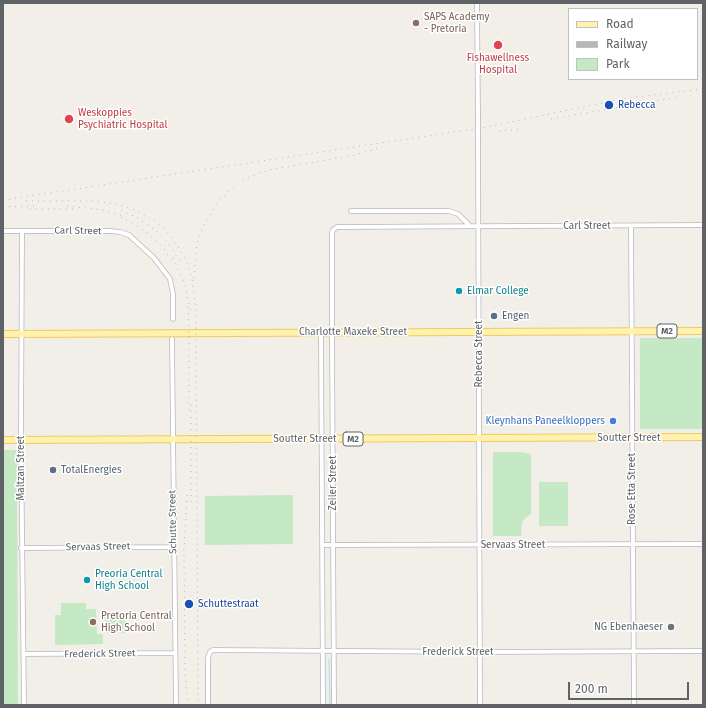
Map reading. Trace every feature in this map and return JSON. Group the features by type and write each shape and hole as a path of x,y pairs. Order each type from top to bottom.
{"main road":[{"name":"Charlotte Maxeke Street","path":"3,334 703,331"},
{"name":"Soutter Street","path":"3,440 703,437"}],"street":[{"name":"Rebecca Street","path":"477,3 480,705"},
{"path":"351,211 449,211 458,214 470,226"},
{"name":"Carl Street","path":"332,238 332,231 337,227 703,225"},
{"name":"Rose Etta Street","path":"631,226 634,705"},
{"name":"Carl Street","path":"3,231 120,232 130,235 160,265 171,284 173,294 173,319"},
{"name":"Maltzan Street","path":"22,231 21,440 24,705"},
{"name":"Zeiler Street","path":"332,238 334,705"},
{"name":"Zeiler Street","path":"321,333 324,705"},
{"name":"Schutte Street","path":"172,339 176,705"},
{"name":"Servaas Street","path":"322,545 703,544"},
{"name":"Servaas Street","path":"22,548 174,547"},
{"name":"Frederick Street","path":"208,705 208,658 210,652 213,650 480,652 703,651"},
{"name":"Frederick Street","path":"24,654 175,653"}],"green space":[{"path":"640,338 703,338 703,429 640,429"},
{"path":"3,450 17,450 18,705 3,705"},
{"path":"493,452 524,452 531,454 531,514 524,519 522,523 521,536 493,536"},
{"path":"539,482 568,482 568,526 539,526"},
{"path":"293,495 293,544 205,545 205,496"},
{"path":"61,603 86,603 86,609 96,609 97,634 103,634 103,644 55,645 55,615 61,615"},
{"path":"125,613 125,633 105,633 105,614"}],"waterway":[{"path":"329,659 330,705"}],"railway":[{"path":"3,200 487,127 621,99 703,89"},
{"path":"551,119 679,97"},
{"path":"499,131 521,129"},
{"path":"194,278 197,243 204,224 218,202 240,182 269,170 355,155 382,147"},
{"path":"26,201 95,201 116,204 135,210 155,221 164,229 176,243 187,262 192,278 196,311 198,705"},
{"path":"3,207 35,206"},
{"path":"67,206 104,210 126,217"},
{"path":"30,209 74,209"},
{"path":"121,210 138,218 159,233 168,243 181,263"},
{"path":"121,217 150,235 163,248 174,264"},
{"path":"173,258 185,284 191,313"},
{"path":"188,307 189,411"},
{"path":"191,405 191,503"},
{"path":"187,495 184,550 185,676 188,705"}],"place":[{"name":"SAPS Academy - Pretoria","path":"416,23"},
{"name":"Fishawellness Hospital","path":"498,45"},
{"name":"Rebecca","path":"609,105"},
{"name":"Weskoppies Psychiatric Hospital","path":"69,119"},
{"name":"Elmar College","path":"459,291"},
{"name":"Engen","path":"494,316"},
{"name":"Kleynhans Paneelkloppers","path":"613,421"},
{"name":"TotalEnergies","path":"53,470"},
{"name":"Preoria Central High School","path":"87,580"},
{"name":"Schuttestraat","path":"189,604"},
{"name":"Pretoria Central High School","path":"93,622"},
{"name":"NG Ebenhaeser","path":"671,627"}]}
